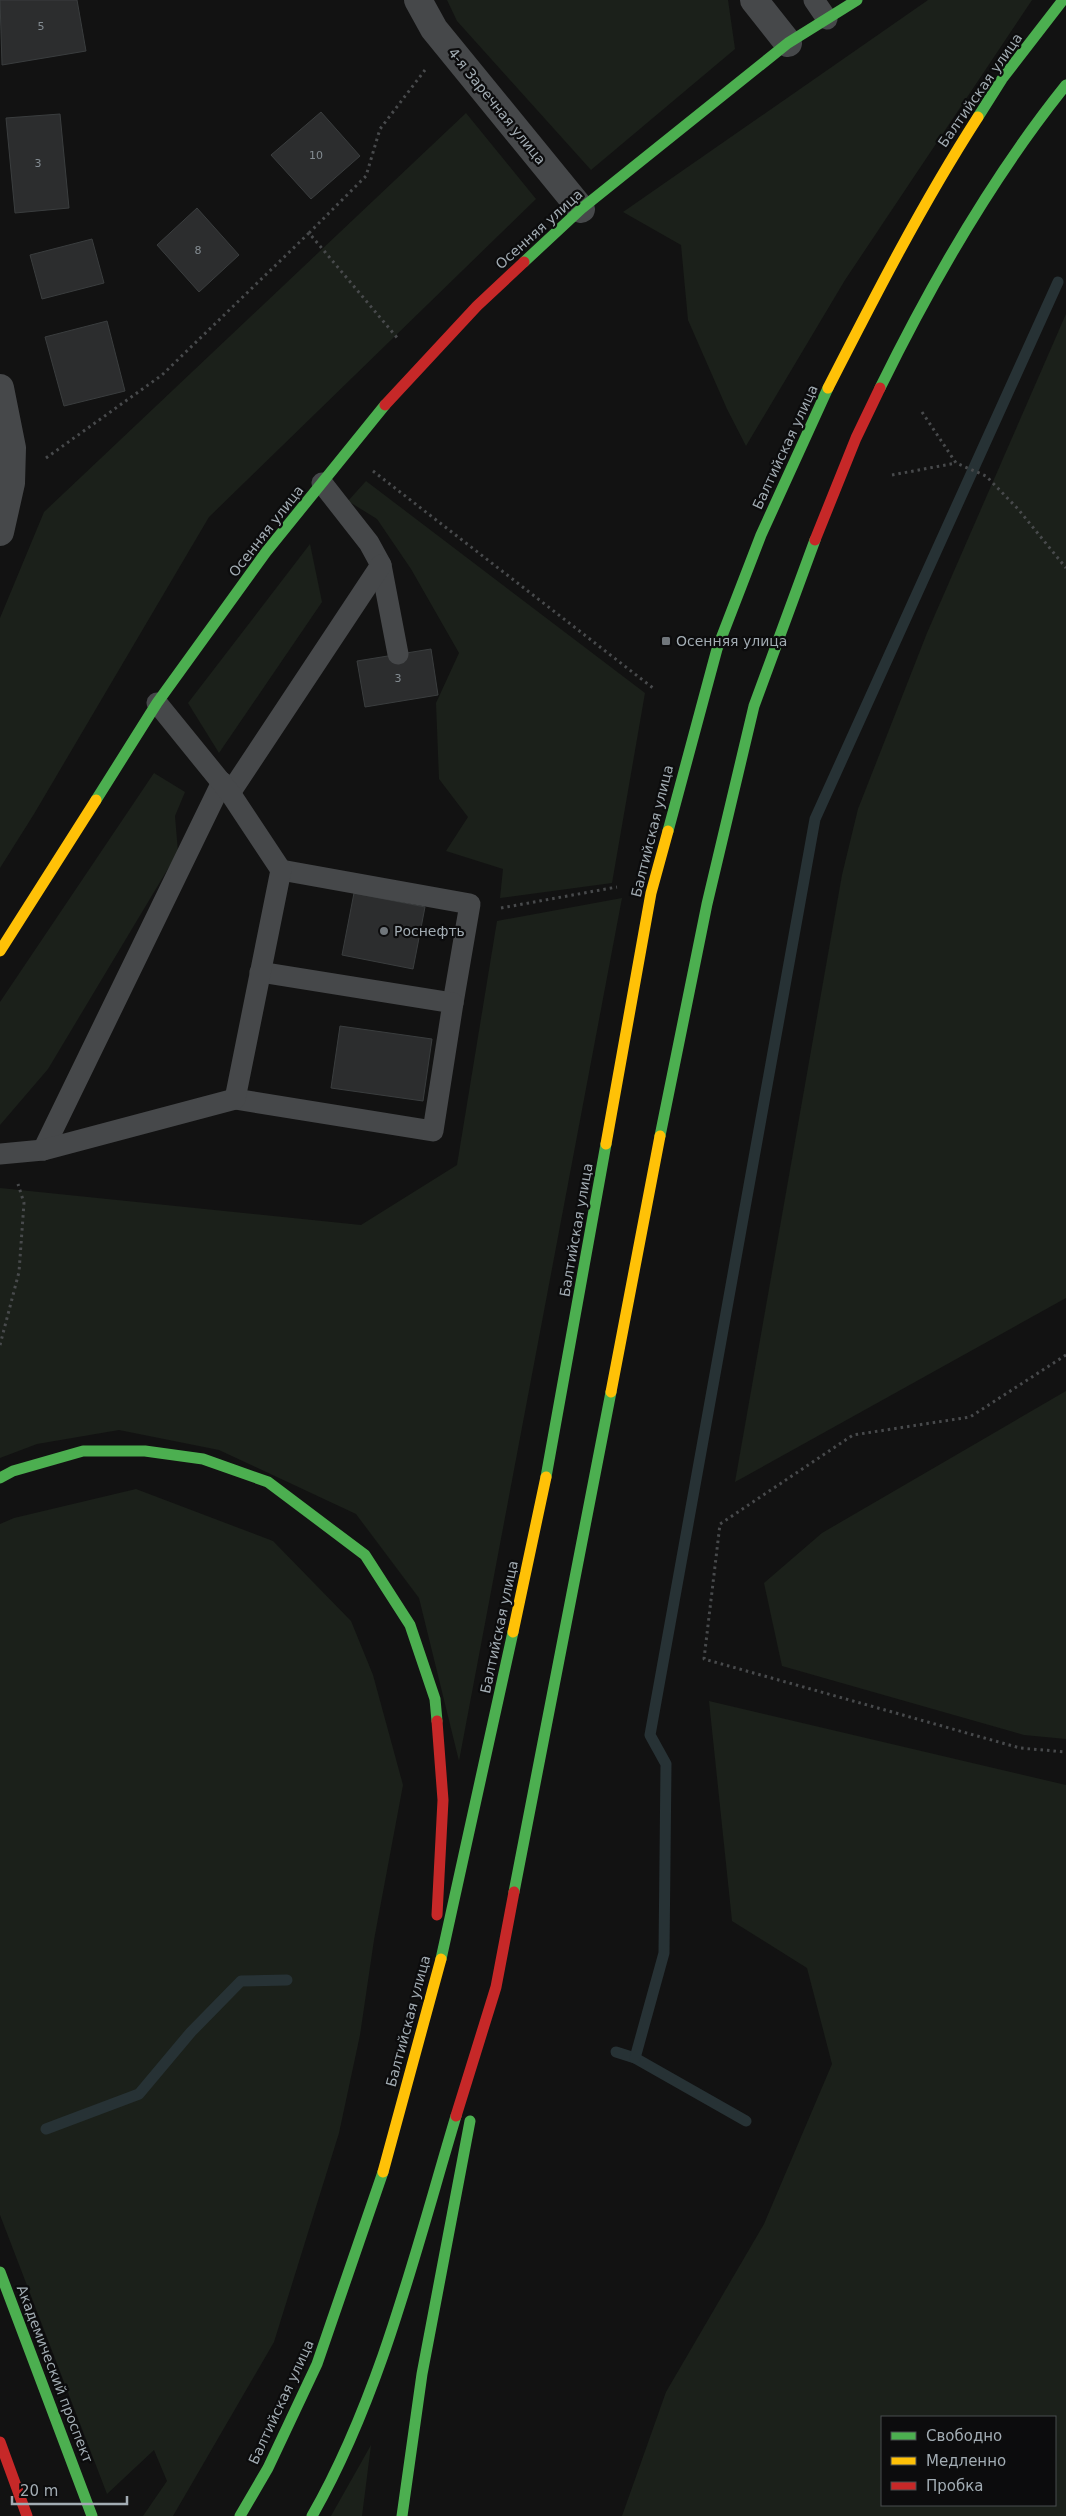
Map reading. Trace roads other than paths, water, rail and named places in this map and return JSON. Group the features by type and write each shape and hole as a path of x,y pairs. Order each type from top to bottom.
{"main road":[{"name":"Осенняя улица","path":"0,951 157,703 266,552 380,411 477,306 580,209 788,43 857,0"},
{"name":"Балтийская улица","path":"240,2516 268,2468 317,2364 384,2170 434,1988 498,1704 551,1453 651,894 717,649 765,526 811,423 872,301 945,168 1002,79 1064,0"},
{"path":"476,2093 673,1071 707,904 754,706 796,586 856,438 916,315 988,194 1045,111 1066,85"},
{"path":"0,1478 12,1471 83,1451 145,1451 203,1459 268,1482 366,1555 410,1625 435,1700 443,1800 434,1988"},
{"path":"312,2516 324,2495 376,2374 496,1987"},
{"path":"402,2516 422,2374 472,2113"},
{"name":"Академический проспект","path":"0,2272 92,2516"},
{"path":"0,2442 27,2516"}],"street":[{"name":"4-я Заречная улица","path":"418,0 434,28 580,209"},
{"path":"754,0 788,43"},
{"path":"0,388 12,448 11,483 0,532"}],"lane":[{"path":"814,0 827,19"},
{"path":"322,483 369,543 381,565 398,654"},
{"path":"43,1150 226,787 381,565"},
{"path":"0,1154 43,1150 235,1099 433,1131 470,904 282,870 226,787 157,703"},
{"path":"235,1099 282,870"},
{"path":"260,972 453,1003"}],"waterway":[{"path":"635,2058 664,1953 666,1764 650,1735 815,819 1058,282"},
{"path":"46,2129 139,2094 191,2032 241,1981 287,1980"},
{"path":"616,2052 635,2058 746,2121"}],"place":[{"name":"Осенняя улица","path":"666,641"},
{"name":"Роснефть","path":"384,931"}]}
